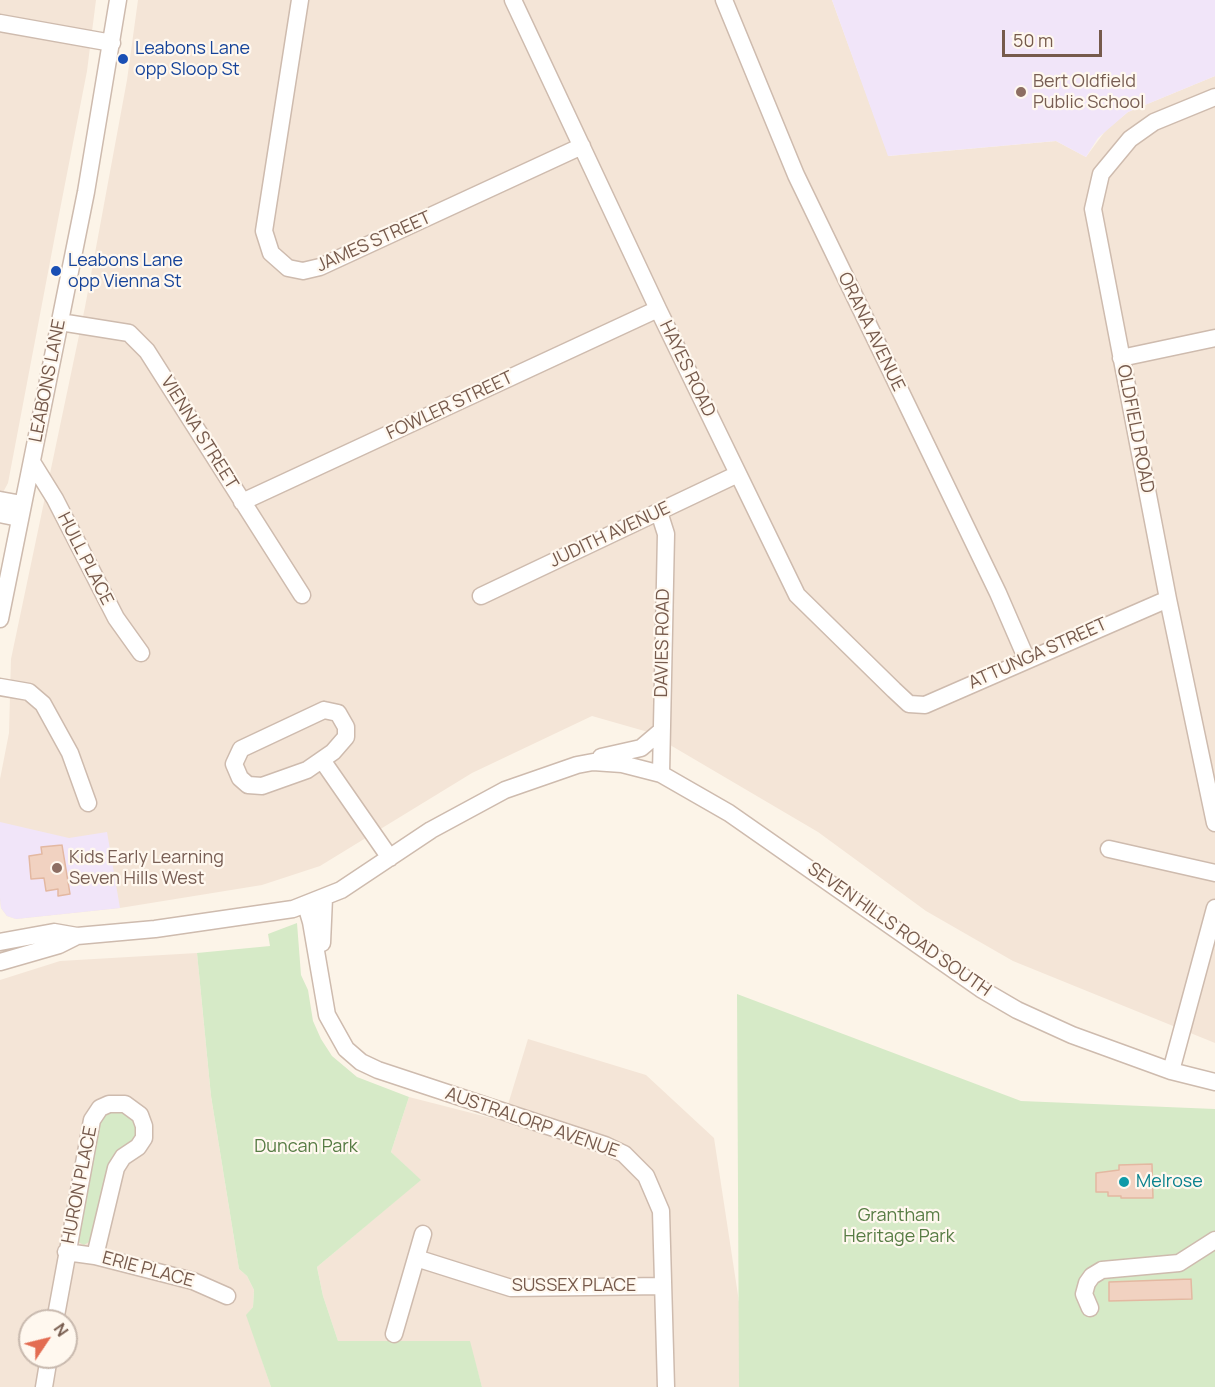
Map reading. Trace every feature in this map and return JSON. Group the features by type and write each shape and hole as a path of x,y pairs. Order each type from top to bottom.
{"street":[{"name":"LEABONS LANE","path":"0,619 60,321 118,0"},
{"name":"JAMES STREET","path":"300,0 264,231 271,253 288,268 310,271 320,267 582,146"},
{"name":"HAYES ROAD","path":"513,0 658,309 804,604 909,704"},
{"name":"ORANA AVENUE","path":"724,0 796,175 998,593 1027,660"},
{"path":"0,23 112,43"},
{"name":"OLDFIELD ROAD","path":"1215,97 1140,130 1113,156 1101,174 1094,197 1094,224 1215,823"},
{"name":"FOWLER STREET","path":"242,502 658,309"},
{"name":"VIENNA STREET","path":"60,321 129,333 147,351 302,595"},
{"path":"1121,358 1215,338"},
{"name":"HULL PLACE","path":"32,462 55,499 116,618 141,653"},
{"name":"JUDITH AVENUE","path":"481,596 738,474"},
{"path":"0,500 21,511"},
{"path":"0,514 21,511"},
{"name":"DAVIES ROAD","path":"659,512 666,534 661,774"},
{"name":"ATTUNGA STREET","path":"909,704 919,706 936,702 1159,600 1168,599"},
{"path":"0,687 29,692 43,704 70,753 88,803"},
{"path":"324,710 331,710 340,715 347,734 342,743 322,760 294,775 253,787 240,778 234,764 236,756 244,746 324,710"},
{"name":"SEVEN HILLS ROAD SOUTH","path":"0,942 54,932 77,936 198,924 275,913 306,904 324,898 452,818 505,790 562,769 593,762 604,756 641,748 661,731"},
{"path":"322,760 390,858"},
{"name":"SEVEN HILLS ROAD SOUTH","path":"593,762 622,764 661,774 696,792 776,843 999,999 1072,1035 1171,1071 1215,1082"},
{"path":"1109,849 1215,873"},
{"name":"AUSTRALORP AVENUE","path":"321,986 324,898"},
{"name":"AUSTRALORP AVENUE","path":"306,904 321,986 333,1029 346,1049 361,1062 378,1070 605,1145 632,1161 653,1187 662,1211 666,1387"},
{"path":"1171,1071 1215,908"},
{"name":"SEVEN HILLS ROAD SOUTH","path":"0,962 59,945 77,936"},
{"name":"HURON PLACE","path":"57,1309 92,1120 100,1108 109,1104 125,1104 140,1115 144,1126 144,1138 138,1147 123,1157 116,1168 95,1256"},
{"path":"394,1334 423,1234"},
{"path":"1090,1308 1084,1294 1087,1283 1092,1276 1102,1270 1179,1263 1215,1240"},
{"name":"ERIE PLACE","path":"66,1252 95,1256 193,1281 227,1296"},
{"name":"SUSSEX PLACE","path":"416,1258 511,1288 663,1286"},
{"path":"44,1387 47,1369"}],"shaded area":[{"path":"0,0 96,0 87,71 8,483 0,498"},
{"path":"138,0 832,0 889,156 1056,141 1086,157 1106,130 1128,112 1215,76 1215,1043 1013,961 926,911 818,832 648,732 592,716 472,773 320,866 262,885 120,908 16,919 7,916 1,908 0,898 0,779 9,733 11,659 85,307 127,80"},
{"name":"Bert Oldfield Public School","path":"832,0 1215,0 1215,76 1128,112 1098,138 1086,157 1056,141 888,156"},
{"name":"Kids Early Learning Seven Hills West","path":"0,822 69,838 107,832 120,908 16,919 7,916 1,908 0,898"},
{"path":"197,953 211,1096 239,1269 247,1276 254,1290 253,1307 247,1315 271,1387 0,1387 0,980 60,961"},
{"path":"528,1039 646,1075 714,1138 752,1387 482,1387 469,1341 338,1341 323,1296 317,1267 420,1180 391,1152 409,1097 503,1121"}],"green space":[{"name":"Duncan Park","path":"297,923 301,975 308,990 313,1021 321,1039 332,1056 357,1077 409,1097 391,1152 421,1180 317,1267 323,1296 338,1341 470,1341 482,1387 271,1387 246,1315 253,1307 254,1290 247,1276 239,1269 211,1096 197,953 270,946 268,934"},
{"name":"Grantham Heritage Park","path":"737,994 1021,1101 1215,1109 1215,1387 739,1387"},
{"path":"118,1108 134,1119 137,1137 107,1172 92,1240 84,1245 76,1241 100,1116"}],"building":[{"path":"62,845 70,894 58,896 58,889 46,891 44,878 31,879 29,856 42,854 41,847"},
{"name":"Melrose","path":"1152,1164 1153,1198 1121,1198 1121,1196 1108,1196 1108,1192 1096,1192 1096,1173 1119,1170 1119,1165"},
{"path":"1191,1279 1192,1299 1109,1301 1109,1282"}],"place":[{"name":"Leabons Lane opp Sloop St","path":"123,59"},
{"name":"Bert Oldfield Public School","path":"1021,92"},
{"name":"Leabons Lane opp Vienna St","path":"56,271"},
{"name":"Kids Early Learning Seven Hills West","path":"57,868"},
{"name":"Melrose","path":"1124,1182"}]}
